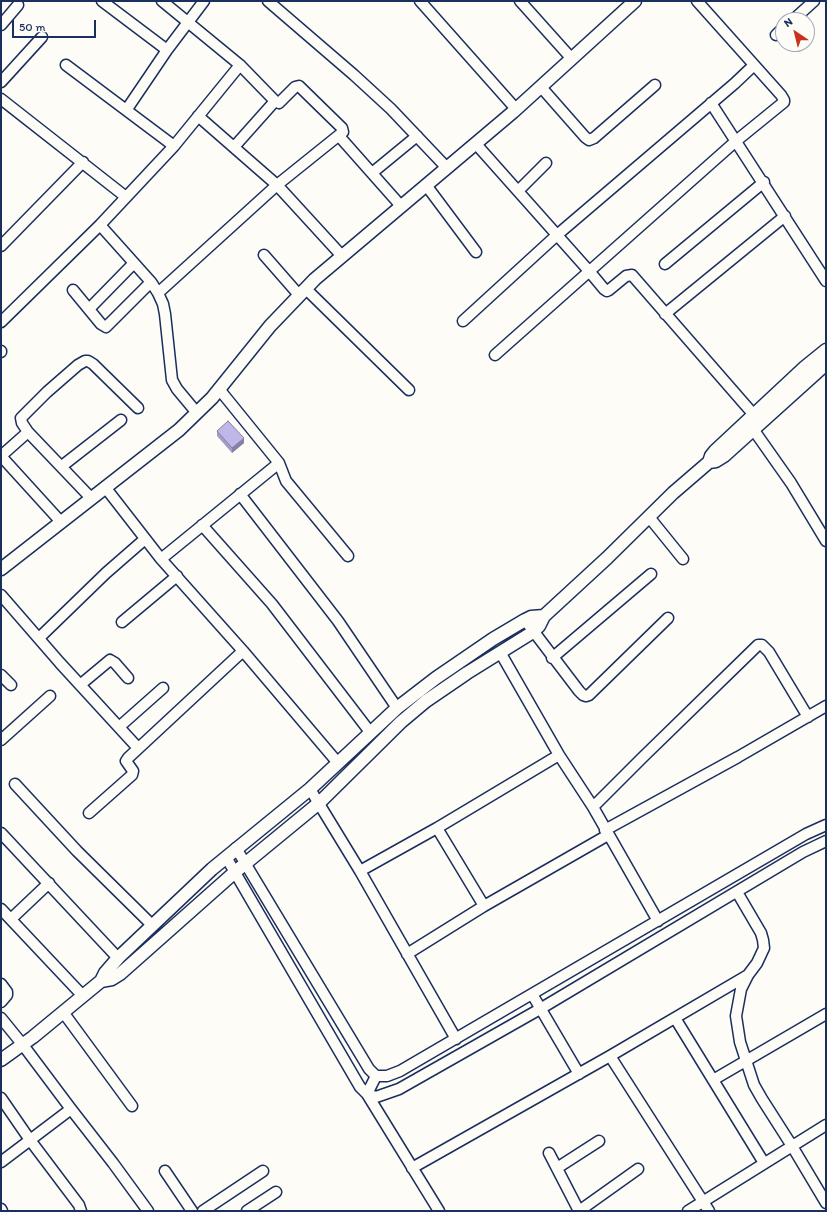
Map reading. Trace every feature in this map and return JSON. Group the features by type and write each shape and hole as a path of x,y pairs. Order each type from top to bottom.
{"street":[{"path":"102,1 167,50"},
{"path":"158,293 277,184 343,132 342,128 299,86 295,87 279,103 240,65 162,1"},
{"path":"127,110 167,50 204,1"},
{"path":"268,1 391,109 447,168"},
{"path":"420,1 516,109"},
{"path":"520,1 572,59"},
{"path":"495,354 736,141 784,102 781,94 697,1"},
{"path":"802,12 814,1"},
{"path":"2,567 179,430 219,389 270,326 315,279 516,109 572,59 629,3"},
{"path":"1,25 18,5"},
{"path":"1,82 42,37"},
{"path":"66,65 174,146"},
{"path":"1,322 100,225 174,146 240,65"},
{"path":"463,320 557,235 754,65"},
{"path":"541,87 589,140 594,138 655,85"},
{"path":"1,98 126,197"},
{"path":"234,147 275,100"},
{"path":"711,103 764,182 826,280"},
{"path":"198,116 277,184 342,256"},
{"path":"339,136 401,206"},
{"path":"372,173 417,136"},
{"path":"476,144 604,289 607,291 626,276 632,275 754,415"},
{"path":"1,246 83,162"},
{"path":"518,191 546,163"},
{"path":"665,264 764,182"},
{"path":"426,185 476,252"},
{"path":"665,314 785,216"},
{"path":"100,225 151,282 158,293 166,314 172,380 177,389 197,413"},
{"path":"264,255 409,390"},
{"path":"89,309 134,263"},
{"path":"73,290 101,324 106,327 151,282"},
{"path":"101,981 112,979 120,974 234,872 319,803 402,722 443,689 466,673 533,632 539,626 544,616 607,558 672,494 709,462 713,453 826,350"},
{"path":"91,498 28,432 22,423 21,418 56,384 85,360 93,364 138,408"},
{"path":"709,462 720,459 826,364"},
{"path":"219,389 278,463 286,481 348,556"},
{"path":"62,466 121,420"},
{"path":"753,429 791,483 826,541"},
{"path":"28,432 1,456 61,522"},
{"path":"161,558 278,463"},
{"path":"105,487 161,558 243,651 338,763"},
{"path":"240,494 338,621 397,708"},
{"path":"649,517 683,559"},
{"path":"202,525 272,604 370,732"},
{"path":"39,638 106,573 145,539"},
{"path":"552,658 651,574"},
{"path":"122,622 177,576"},
{"path":"1,595 138,748"},
{"path":"1,1060 23,1045 101,981 105,973 118,958 152,925 236,848 310,789 397,708 436,678 525,620 531,617 544,616"},
{"path":"525,620 552,658 581,694 586,696 668,618"},
{"path":"593,808 647,752 758,646 762,646 769,652 808,717"},
{"path":"89,813 132,775 133,771 126,762 128,758 243,651"},
{"path":"500,652 559,755 593,808 658,921"},
{"path":"80,685 110,660 115,663 128,678"},
{"path":"460,662 466,673"},
{"path":"1,675 11,686"},
{"path":"436,678 443,689"},
{"path":"119,727 163,688"},
{"path":"1,740 50,696"},
{"path":"407,954 484,906 607,833 826,706"},
{"path":"360,871 437,828 559,755"},
{"path":"15,784 77,851 152,925"},
{"path":"310,789 360,871 456,1039"},
{"path":"236,848 369,1069 376,1076 387,1076 400,1071 456,1039 806,834 826,825"},
{"path":"437,828 484,906"},
{"path":"1,833 118,958"},
{"path":"367,1094 376,1097 399,1089 540,1009 803,852 826,841"},
{"path":"226,857 360,1087 367,1094 439,1211"},
{"path":"11,919 49,883"},
{"path":"737,892 763,940 764,948 762,956 748,975 741,989 736,1016 740,1042 745,1060 754,1085 826,1203"},
{"path":"1,909 82,996"},
{"path":"412,1168 610,1056 748,975"},
{"path":"1,984 8,995 1,1002"},
{"path":"532,994 578,1074"},
{"path":"63,1012 132,1106"},
{"path":"713,1080 826,1014"},
{"path":"1,1018 113,1163 148,1211"},
{"path":"675,1018 764,1164"},
{"path":"610,1056 709,1211"},
{"path":"367,1094 376,1076"},
{"path":"1,1098 30,1140 79,1205 81,1211"},
{"path":"1,1162 71,1109"},
{"path":"688,1211 826,1125"},
{"path":"557,1168 599,1141"},
{"path":"549,1153 579,1211 638,1169"},
{"path":"165,1171 192,1211"},
{"path":"203,1211 263,1171"},
{"path":"247,1211 276,1192"}],"building":[{"path":"228,421 244,438 232,448 217,431"}]}
